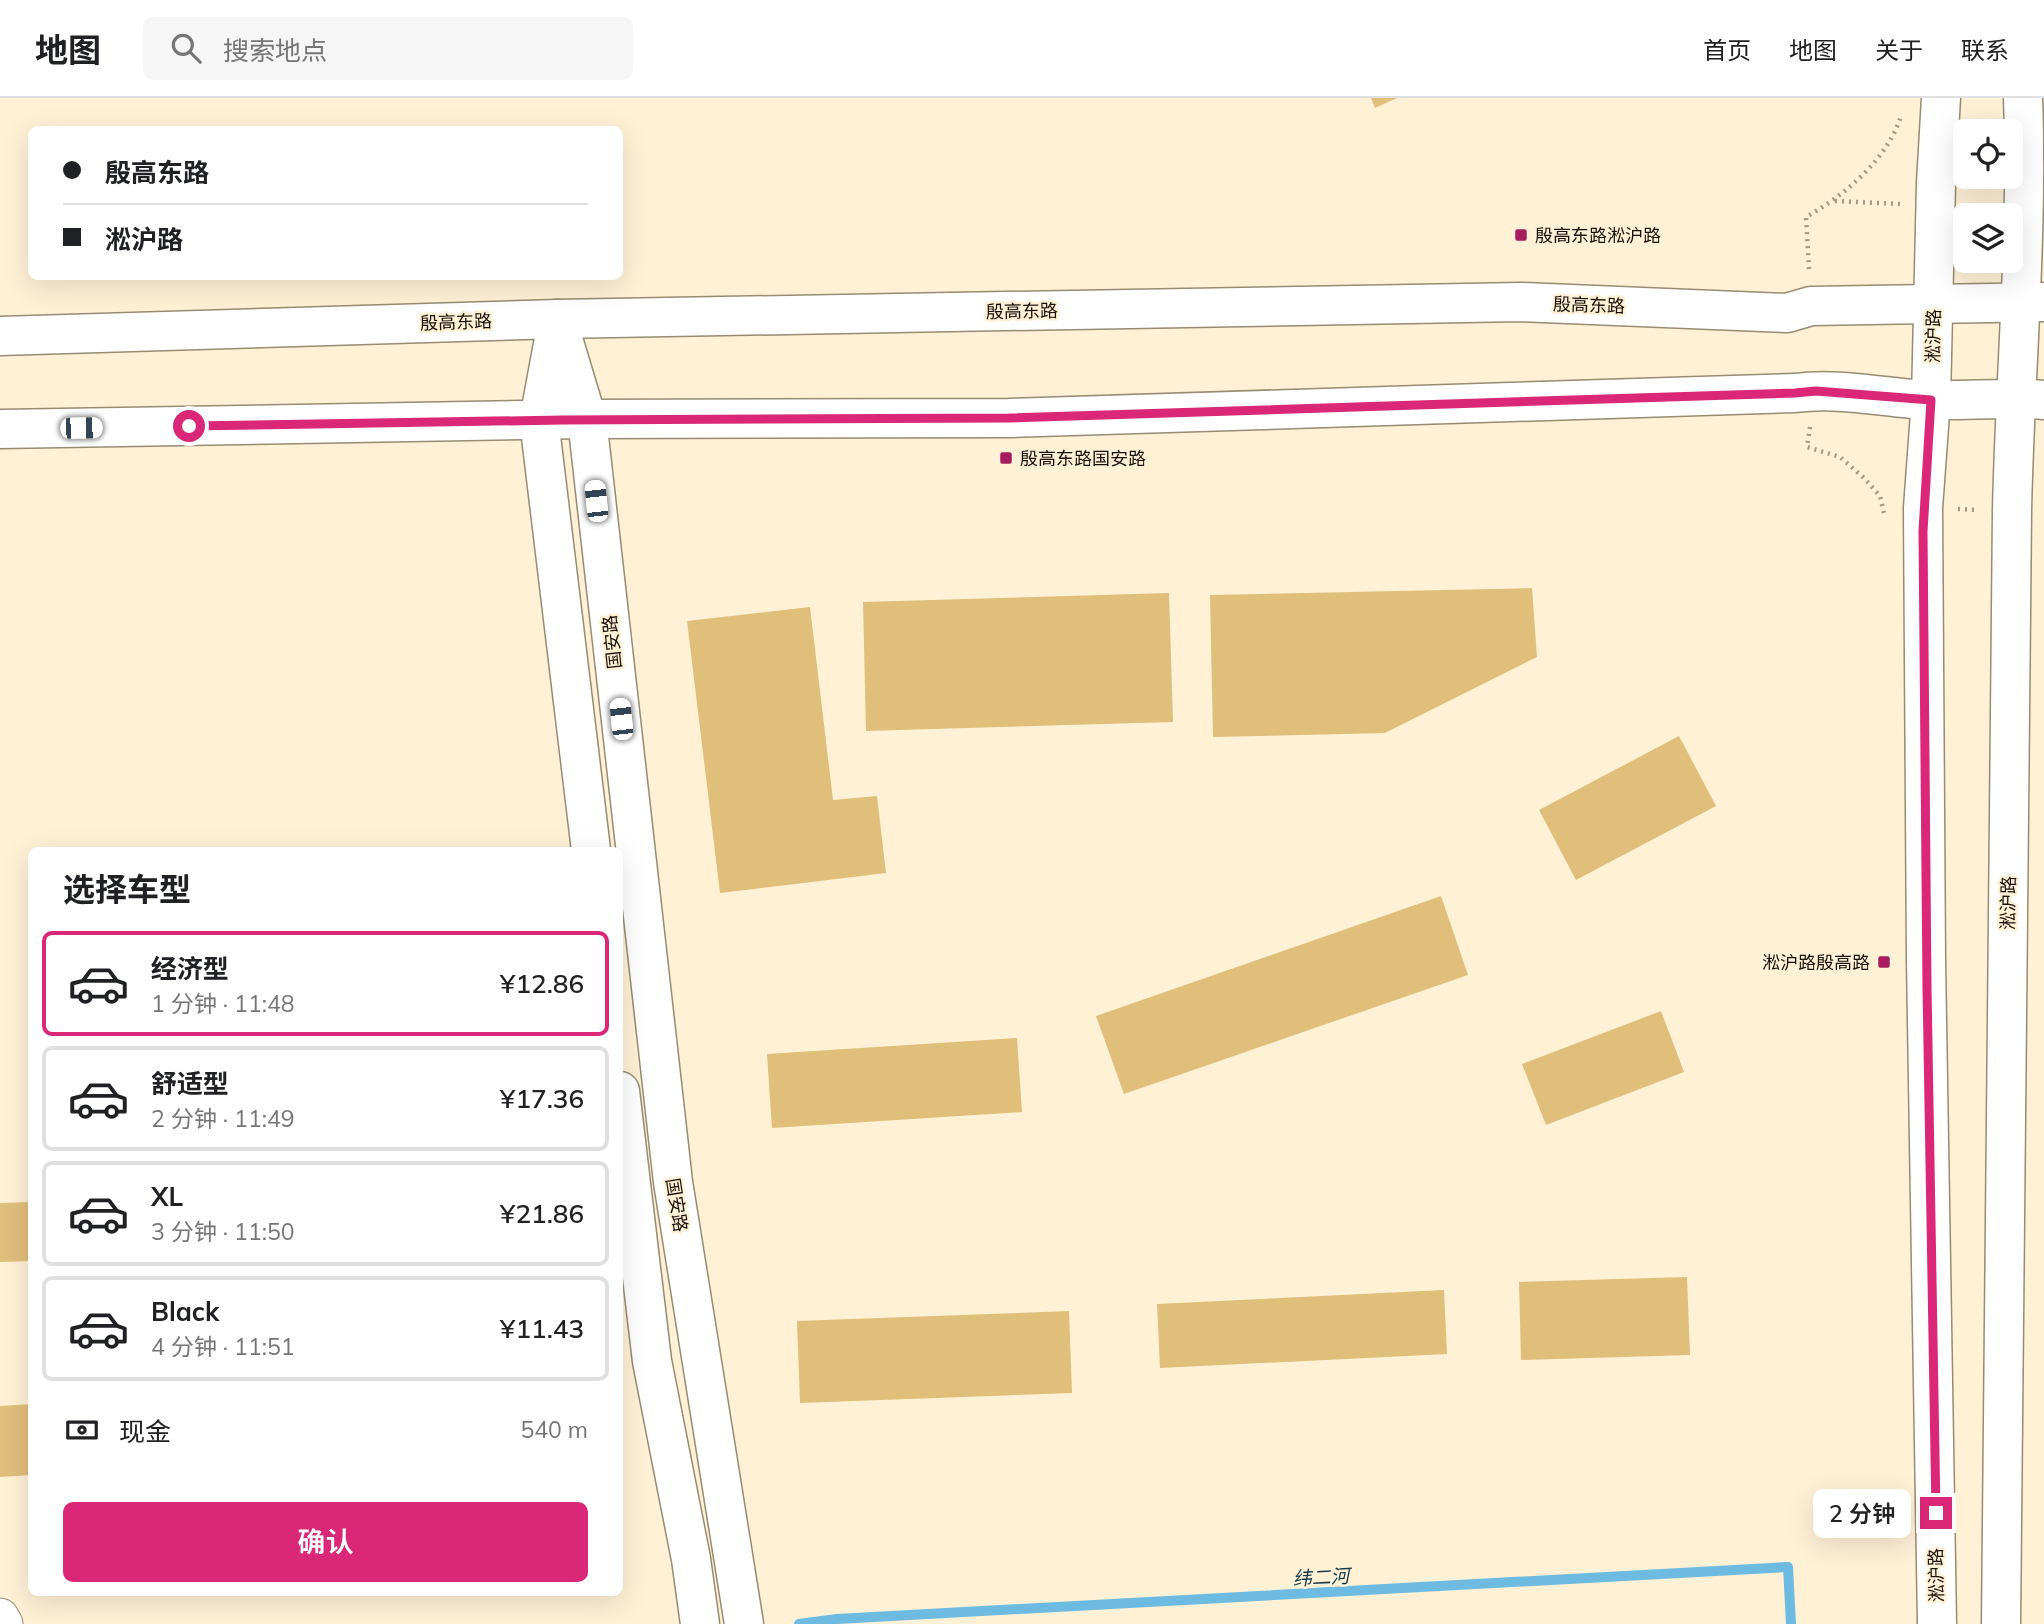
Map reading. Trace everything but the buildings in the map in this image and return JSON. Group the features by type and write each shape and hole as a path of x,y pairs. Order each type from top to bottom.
{"main road":[{"name":"淞沪路","path":"1937,1624 1923,508 1931,400 1941,98"},
{"name":"淞沪路","path":"2001,1624 2012,511 2029,399 2032,302 2023,98"},
{"name":"殷高东路","path":"0,336 557,319 1521,302 1787,313 1811,306 2032,302"},
{"path":"557,319 539,420 591,847"},
{"name":"国安路","path":"557,319 587,419 673,1182 744,1624"},
{"path":"0,429 587,419 1009,418 1816,391 1931,400 2029,399"},
{"path":"623,1116 652,1361 691,1559 700,1624"}],"street":[{"path":"0,1617 4,1624"}],"path":[{"path":"1811,306 1806,217 1834,201 1883,154 1896,132 1902,112"},
{"path":"1816,391 1807,447 1840,457 1880,496 1886,523"},
{"path":"1884,511 1923,508 2012,511"}],"waterway":[{"name":"纬二河","path":"799,1624 837,1619 1788,1567 1791,1624"}],"place":[{"name":"殷高东路淞沪路","path":"1521,235"},
{"name":"殷高东路国安路","path":"1006,458"},
{"name":"淞沪路殷高路","path":"1884,962"}],"route":[{"path":"189,426 563,420 1009,418 1816,391 1931,400 1923,531 1936,1513"}]}
